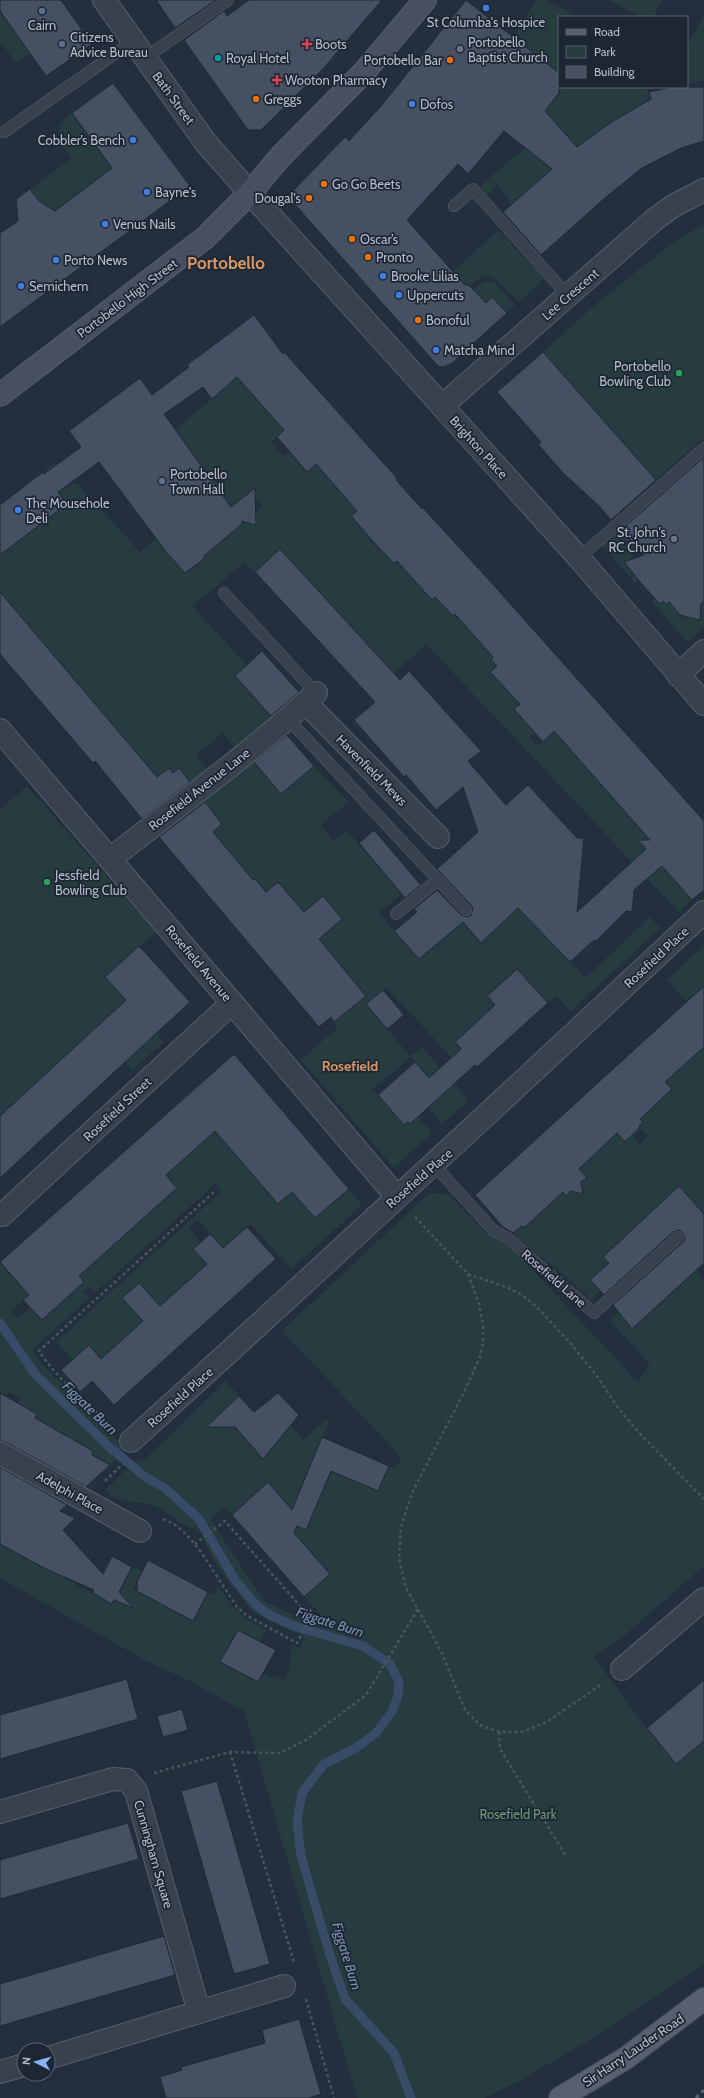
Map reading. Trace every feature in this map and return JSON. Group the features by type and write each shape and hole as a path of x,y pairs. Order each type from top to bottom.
{"main road":[{"name":"Portobello High Street","path":"0,394 206,237 250,192 280,157 364,72 425,0"},
{"name":"Sir Harry Lauder Road","path":"560,2098 626,2058 704,1999"}],"street":[{"name":"Bath Street","path":"104,0 206,142 250,192"},
{"name":"Lee Crescent","path":"442,406 654,220 673,206 704,190"},
{"name":"Brighton Place","path":"250,192 579,558 704,704"},
{"path":"678,675 704,651"},
{"name":"Rosefield Avenue Lane","path":"110,858 288,719 311,698"},
{"name":"Havenfield Mews","path":"311,698 438,837"},
{"name":"Rosefield Avenue","path":"0,730 397,1197"},
{"name":"Rosefield Place","path":"131,1441 397,1197 434,1166 704,912"},
{"name":"Rosefield Street","path":"2,1216 232,1003"},
{"name":"Adelphi Place","path":"0,1453 140,1531"},
{"path":"622,1669 704,1599"},
{"path":"0,1812 113,1779 127,1780"},
{"name":"Cunningham Square","path":"127,1780 136,1791 199,2012"},
{"path":"56,2056 292,1984"},
{"path":"0,2072 16,2067"}],"lane":[{"path":"146,58 228,0"},
{"path":"4,132 133,40"},
{"path":"454,206 472,189 568,296"},
{"path":"579,558 704,448"},
{"path":"224,593 311,698"},
{"path":"288,719 466,910"},
{"path":"396,914 438,880"},
{"name":"Rosefield Lane","path":"434,1166 493,1230 509,1239 594,1313 678,1236"}],"path":[{"path":"131,1441 112,1427 78,1394 39,1351 214,1192"},
{"path":"397,1197 468,1274 479,1304 483,1325 484,1343 480,1357 412,1493 401,1527 399,1558 406,1588 440,1651 466,1710 480,1725 499,1732 522,1732 546,1723 622,1669"},
{"path":"468,1274 509,1288 536,1306 576,1349 597,1376 619,1409 641,1435 704,1499"},
{"path":"117,1470 120,1467"},
{"path":"140,1531 146,1522 157,1517 169,1521 182,1530 195,1544 237,1607 246,1615 297,1643 312,1614 311,1610 302,1608 225,1520 195,1544"},
{"path":"127,1780 230,1752 280,1753 306,1740 366,1695 418,1608"},
{"path":"499,1732 500,1749 566,1856"},
{"path":"230,1752 292,1984 334,2098"}],"green space":[{"path":"536,0 546,0 576,16 558,16 558,72 514,37"},
{"path":"609,0 662,0 654,16 637,15"},
{"path":"0,11 30,53 16,63 2,44 0,46"},
{"path":"704,15 704,80 688,85 688,44"},
{"path":"563,88 647,88 651,99 610,123 577,147 566,134 564,158 511,205 508,202 510,200 497,185 486,195 481,185 525,148 537,120"},
{"path":"72,113 117,172 91,184 49,215 30,189 72,158 58,135 61,125"},
{"path":"704,224 704,437 656,480 543,352 603,298 671,244"},
{"path":"498,230 544,279 519,302 492,276 480,277 470,286 464,284 453,272"},
{"path":"485,281 494,283 515,305 507,313 493,297 485,303 473,290"},
{"path":"274,345 284,430 271,442 284,456 318,426 297,461 307,472 316,464 357,511 351,516 359,525 405,490 413,499 368,539 378,549 380,547 402,556 432,600 472,564 442,604 452,616 455,614 493,657 491,660 497,666 490,672 497,679 528,697 514,709 522,719 548,720 530,737 538,746 557,729 603,788 629,815 657,840 632,862 426,644 369,696 360,685 384,662 337,612 312,634 302,623 327,600 280,550 255,572 245,562 192,606 247,665 235,677 272,717 234,747 223,733 196,755 207,769 173,796 166,787 177,778 169,768 157,777 0,592 0,555 67,504 43,472 54,463 69,482 79,485 140,552 156,539 185,572 192,567 195,567 204,559 204,556 244,522 247,523 256,515 256,511 262,506 250,492 231,507 175,430"},
{"path":"660,495 676,514 635,549 630,549 629,551 633,552 632,559 642,577 635,583 602,545"},
{"path":"704,597 704,627 687,642 652,602 656,598 660,604 663,601 666,604 669,602 681,616 698,606"},
{"path":"251,759 281,794 314,766 348,802 321,825 333,841 347,830 401,894 379,913 419,959 462,922 481,943 495,930 437,868 451,856 462,868 484,865 585,978 650,917 660,928 571,1011 556,996 548,1003 516,969 487,996 518,1030 507,1040 484,1015 455,1042 461,1049 451,1057 386,987 366,1004 410,1056 422,1047 469,1101 442,1124 429,1108 437,1101 435,1099 442,1093 411,1057 373,1089 404,1125 408,1122 410,1124 418,1117 432,1133 394,1168 301,1060 338,1027 334,1022 366,996 334,958 312,944 342,919 322,896 293,921 294,900 278,882 266,892 255,879 220,907 249,876 222,843 189,870 220,840 213,832 222,824 211,810 205,822 193,807"},
{"path":"27,786 156,932 105,977 164,1042 133,1070 95,1029 0,1116 0,810"},
{"path":"672,857 692,880 683,889 692,900 679,912 647,879"},
{"path":"704,945 704,994 700,989 686,1001 667,980"},
{"path":"659,1026 689,1060 704,1047 704,1214 679,1187 624,1237 640,1255 620,1257 612,1248 603,1256 609,1263 590,1280 600,1291 591,1300 582,1290 513,1234 517,1230 516,1219 524,1228 555,1183 566,1195 571,1191 576,1192 582,1187 581,1182 586,1178 575,1165 582,1158 551,1125 556,1120 586,1153 613,1129 625,1142 632,1135 591,1089 594,1086 633,1130 632,1111 653,1091 624,1059 628,1055 665,1096 672,1089 665,1081 685,1063 655,1030","holes":["641,1129 648,1136 640,1144 633,1136"]},
{"path":"200,1083 220,1107 206,1124 214,1133 230,1119 280,1178 265,1190 278,1205 292,1192 315,1218 349,1189 362,1205 291,1269 251,1224 223,1248 197,1219 188,1228 201,1242 207,1264 160,1306 139,1283 122,1298 143,1321 102,1359 89,1345 73,1360 56,1342 222,1191 215,1184 95,1293 89,1287 83,1292 89,1298 32,1350 40,1362 118,1441 129,1445 110,1465 92,1455 93,1451 80,1444 66,1441 68,1436 56,1429 53,1433 32,1422 37,1414 18,1403 21,1398 9,1392 5,1399 0,1396 0,1263 29,1295 11,1312 17,1319 30,1308 36,1314 42,1309 48,1315 54,1309 37,1289 204,1141 174,1106"},
{"name":"Rosefield Park","path":"440,1193 450,1196 485,1232 515,1251 638,1382 650,1364 609,1320 618,1313 633,1329 684,1282 694,1269 704,1279 704,1566 626,1634 594,1657 646,1728 676,1764 704,1741 704,1964 600,2034 521,2080 484,2098 357,2098 244,1711 186,1679 146,1661 0,1578 0,1517 59,1575 112,1604 132,1567 142,1572 133,1589 193,1620 208,1592 214,1595 218,1586 239,1612 250,1621 266,1630 260,1642 238,1630 221,1662 258,1682 261,1677 249,1671 251,1667 273,1678 274,1675 285,1681 289,1669 292,1644 299,1648 304,1636 281,1627 253,1612 218,1568 198,1529 186,1526 157,1507 123,1500 111,1495 105,1490 137,1459 142,1462 226,1381 239,1396 220,1415 228,1427 233,1426 257,1452 270,1451 289,1424 303,1440 326,1419 329,1423 315,1454 311,1491 321,1495 332,1471 378,1491 389,1466 396,1468 401,1457 282,1331 428,1194","holes":["268,1483 272,1559 330,1574 305,1597 323,1617 321,1622 300,1618 264,1601 210,1519 224,1507 232,1515"]}],"building":[{"path":"0,0 61,0 92,44 46,76 0,11"},
{"path":"156,0 216,0 175,28"},
{"path":"249,0 382,0 322,70 261,130 248,130 184,40 224,11 227,16"},
{"path":"466,0 558,72 559,93 545,111 577,147 610,123 651,99 649,92 667,88 688,87 704,87 704,141 681,148 642,168 606,197 541,255 503,212 552,169 504,131 468,174 458,164 407,220 464,284 470,286 486,303 492,297 507,313 451,364 443,367 438,366 291,200 292,192 312,171 345,137 349,141 381,106"},
{"path":"113,83 190,186 0,327 0,233 18,221 16,199 30,189 39,201 55,211 112,168 72,113"},
{"path":"254,315 283,354 284,352 397,478 396,480 489,580 704,821 704,890 692,900 662,866 634,890 632,912 626,911 596,941 594,940 570,962 518,908 481,943 463,922 419,959 394,931 417,912 414,909 437,890 461,915 467,917 471,915 473,909 471,905 437,869 478,832 463,787 436,810 406,775 404,777 354,720 375,702 255,572 280,549 400,680 409,671 481,751 468,761 506,805 528,785 577,838 584,838 577,912 646,849 638,840 650,840 554,731 543,742 514,709 520,704 490,672 497,666 491,660 493,657 455,614 453,616 435,597 432,600 397,561 394,563 379,548 351,516 357,511 316,464 307,472 277,437 284,430 237,377 212,399 203,387 164,414 231,507 255,488 256,525 241,521 243,523 204,556 204,559 185,573 167,553 99,462 58,492 67,504 0,555 0,505 43,472 44,474 81,447 69,431 140,378 152,395 189,367 187,365"},
{"path":"543,352 656,480 611,520 598,505 563,473 538,444 541,442 497,392"},
{"name":"St. John's RC Church","path":"704,457 704,601 701,604 700,620 680,615 669,602 666,604 663,601 660,604 641,583 624,562 644,555 621,530"},
{"path":"0,592 157,777 169,768 173,773 179,768 190,782 142,819 95,761 93,763 0,654"},
{"path":"262,651 299,692 271,716 235,676"},
{"path":"287,735 314,766 281,794 254,762"},
{"path":"205,802 222,824 213,832 253,880 255,879 266,892 278,882 304,912 323,896 342,919 319,939 366,996 334,1022 331,1017 319,1027 159,837"},
{"path":"374,830 420,884 427,878 428,879 405,898 359,843"},
{"path":"139,946 190,1002 0,1178 0,1116 126,1000 105,977"},
{"path":"517,969 548,1003 477,1067 475,1065 410,1124 408,1122 404,1125 378,1095 415,1062 429,1078 461,1049 455,1042 495,1005 487,996"},
{"path":"704,986 704,1047 665,1082 672,1089 640,1119 643,1122 639,1126 640,1127 625,1142 617,1133 579,1169 587,1178 581,1182 583,1194 571,1191 566,1196 563,1192 524,1228 522,1226 513,1233 503,1227 475,1195"},
{"path":"383,990 404,1015 387,1029 366,1004"},
{"path":"234,1054 349,1189 315,1218 292,1192 278,1204 215,1131 166,1175 177,1188 79,1276 84,1282 42,1320 23,1300 29,1295 0,1262"},
{"path":"679,1186 704,1214 704,1263 632,1329 613,1305 683,1242 685,1239 683,1233 680,1230 673,1232 604,1295 590,1280 609,1263 603,1257"},
{"path":"247,1227 276,1259 114,1405 92,1381 80,1392 61,1370 89,1345 101,1359 143,1321 122,1298 139,1283 160,1306 207,1264 193,1249 210,1234 223,1248"},
{"path":"0,1393 37,1414 35,1418 93,1451 92,1455 110,1465 86,1487 6,1442 0,1441"},
{"path":"278,1393 299,1415 263,1459 235,1427 206,1427 239,1396 254,1412"},
{"path":"322,1437 389,1466 378,1491 331,1471 306,1530 297,1526 294,1533 330,1574 304,1597 232,1515 268,1482 292,1510"},
{"path":"0,1467 67,1505 60,1511 75,1518 63,1530 103,1574 112,1556 132,1567 119,1592 133,1608 114,1600 112,1604 93,1593 94,1590 46,1569 0,1544"},
{"path":"148,1560 208,1592 193,1621 137,1591 137,1582"},
{"path":"238,1630 276,1650 258,1682 220,1662"},
{"path":"127,1679 138,1719 0,1759 0,1715"},
{"path":"704,1680 704,1741 676,1764 647,1728"},
{"path":"182,1709 188,1730 163,1737 157,1716"},
{"path":"217,1781 270,1964 234,1974 181,1791"},
{"path":"128,1823 139,1859 0,1899 0,1860"},
{"path":"164,1936 175,1975 0,2026 0,1984"},
{"path":"299,2019 321,2094 309,2098 166,2098 160,2077 182,2070 181,2067 265,2043 262,2030"}],"waterway":[{"name":"Figgate Burn","path":"0,1323 35,1374 107,1445 144,1476 166,1489 199,1519 235,1580 257,1606 270,1615 294,1626 363,1646 390,1664 399,1682 398,1696 392,1712 376,1733 357,1747 323,1765 302,1793 297,1822 301,1856 329,1952 345,1999 394,2053 411,2098"}],"railway":[{"path":"696,2098 704,2090"}],"place":[{"name":"St Columba's Hospice","path":"486,8"},
{"name":"Cairn","path":"42,11"},
{"name":"Citizens Advice Bureau","path":"62,44"},
{"name":"Boots","path":"307,44"},
{"name":"Portobello Baptist Church","path":"460,49"},
{"name":"Royal Hotel","path":"218,58"},
{"name":"Portobello Bar","path":"450,60"},
{"name":"Wooton Pharmacy","path":"277,80"},
{"name":"Greggs","path":"256,99"},
{"name":"Dofos","path":"412,104"},
{"name":"Cobbler’s Bench","path":"133,140"},
{"name":"Go Go Beets","path":"324,184"},
{"name":"Bayne's","path":"147,192"},
{"name":"Dougal's","path":"309,198"},
{"name":"Venus Nails","path":"105,224"},
{"name":"Oscar’s","path":"352,239"},
{"name":"Pronto","path":"368,257"},
{"name":"Porto News","path":"56,260"},
{"name":"Brooke Lilias","path":"383,276"},
{"name":"Semichem","path":"21,286"},
{"name":"Uppercuts","path":"399,295"},
{"name":"Bonoful","path":"418,320"},
{"name":"Matcha Mind","path":"436,350"},
{"name":"Portobello Bowling Club","path":"679,373"},
{"name":"Portobello Town Hall","path":"162,481"},
{"name":"The Mousehole Deli","path":"18,510"},
{"name":"St. John's RC Church","path":"674,539"},
{"name":"Jessfield Bowling Club","path":"47,882"}],"district":[{"name":"Portobello","path":"226,263"},
{"name":"Rosefield","path":"350,1066"}]}
